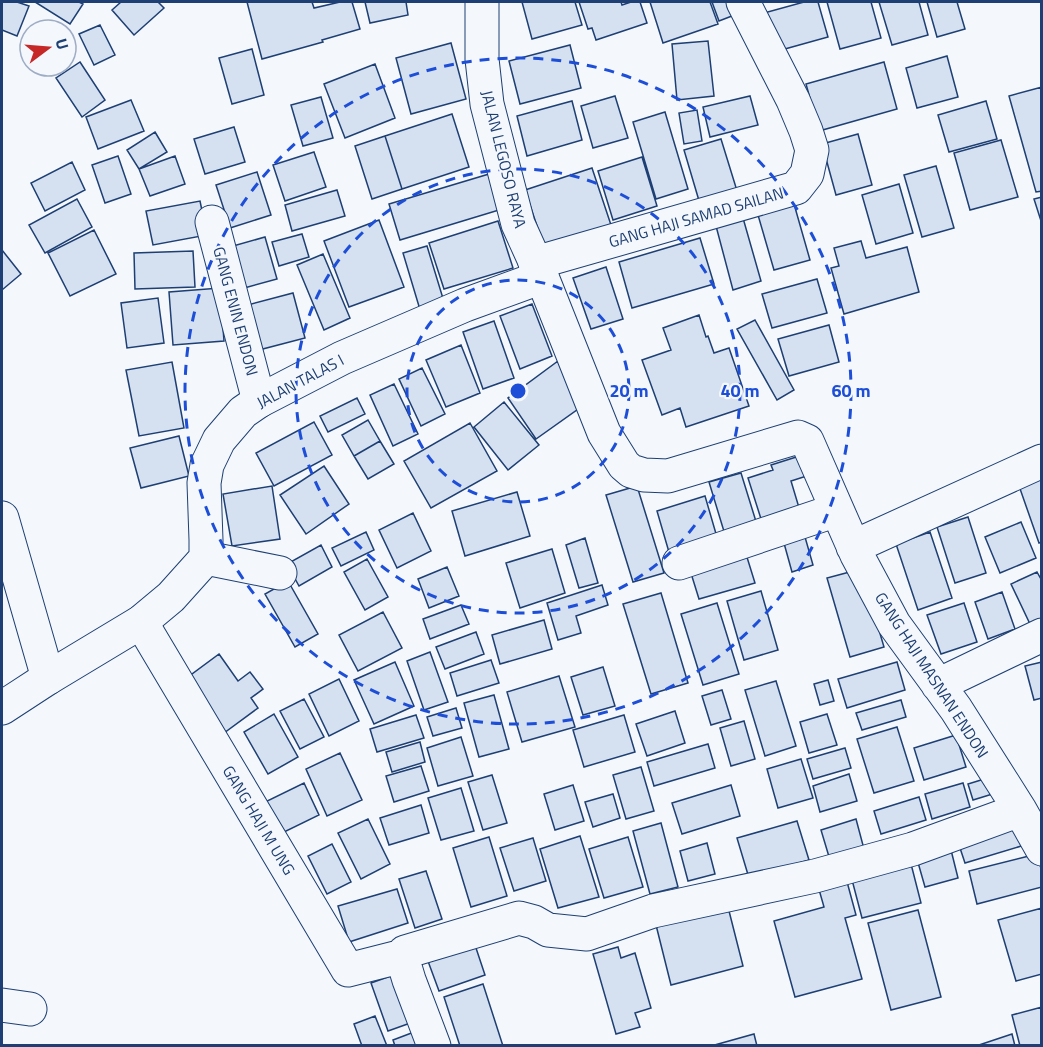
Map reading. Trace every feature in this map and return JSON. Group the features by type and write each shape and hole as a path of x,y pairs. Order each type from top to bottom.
{"street":[{"name":"JALAN LEGOSO RAYA","path":"482,2 482,59 487,104 518,224 538,270"},
{"name":"GANG HAJI SAMAD SAILAN","path":"538,270 796,188 807,174 812,150 807,131 743,2"},
{"name":"GANG ENIN ENDON","path":"212,222 259,401"},
{"name":"JALAN TALAS I","path":"206,558 204,483 207,465 219,440 243,411 342,358 465,305 538,270"},
{"name":"GANG HAJI MASNAN ENDON","path":"538,270 604,433 624,465 631,471 644,476 668,476 798,436 810,445 853,547 894,624 956,709 1020,810 1041,849"},
{"path":"853,547 1041,461"},
{"path":"679,563 837,510"},
{"path":"2,518 48,678"},
{"path":"2,708 141,622 171,597 206,558 280,573"},
{"name":"GANG HAJI M UNG","path":"141,622 348,970 403,956"},
{"path":"938,685 1041,635"},
{"path":"434,1046 409,980 403,956 405,952 519,918 534,922 548,930 586,934 653,911 814,876 913,849 1020,810"}],"building":[{"path":"2,2 17,2 29,6 24,18 18,18 17,36 2,30"},
{"path":"35,2 79,2 83,4 74,18 60,18"},
{"path":"121,2 158,2 164,8 134,35 112,10"},
{"path":"247,2 312,2 314,8 340,2 352,2 360,29 262,59"},
{"path":"365,2 406,2 408,15 370,23"},
{"path":"522,2 575,2 582,25 532,39"},
{"path":"579,2 621,2 622,5 640,2 647,23 596,40 592,28 588,29"},
{"path":"650,2 710,2 718,24 663,43"},
{"path":"712,2 732,2 737,14 719,21"},
{"path":"804,2 818,2 828,37 774,52 764,13"},
{"path":"827,2 871,2 881,38 840,49"},
{"path":"879,2 919,2 928,35 892,45"},
{"path":"927,2 957,2 965,29 937,37"},
{"path":"100,25 115,55 94,65 79,34"},
{"path":"708,41 714,96 677,100 672,44"},
{"path":"451,43 466,99 411,114 396,58"},
{"path":"570,45 581,88 520,104 509,61"},
{"path":"252,49 264,95 232,104 219,58"},
{"path":"947,56 958,97 917,108 906,68"},
{"path":"80,62 105,100 82,117 56,78 78,78 78,63"},
{"path":"884,62 897,109 819,131 806,84"},
{"path":"375,64 395,118 345,138 324,84"},
{"path":"1042,87 1042,191 1036,192 1009,96"},
{"path":"615,96 628,138 593,148 581,106"},
{"path":"750,96 758,125 710,137 703,107"},
{"path":"321,97 333,138 303,146 291,105"},
{"path":"131,100 144,131 98,149 86,117"},
{"path":"572,101 582,140 527,156 517,116"},
{"path":"986,101 997,139 949,152 938,115"},
{"path":"697,110 702,141 684,144 679,113"},
{"path":"665,112 688,189 656,199 633,122"},
{"path":"452,114 469,167 402,189 385,136"},
{"path":"234,127 245,162 205,174 194,139"},
{"path":"155,132 167,152 139,169 127,150"},
{"path":"858,134 872,185 836,195 822,144"},
{"path":"385,136 402,189 372,199 355,146"},
{"path":"721,139 738,194 700,204 684,150"},
{"path":"1001,140 1018,197 970,210 954,153"},
{"path":"314,152 326,187 285,201 273,165"},
{"path":"118,156 131,194 105,203 92,165"},
{"path":"175,156 185,184 150,196 139,169"},
{"path":"642,157 657,206 613,220 598,171"},
{"path":"72,162 85,190 45,211 31,183"},
{"path":"936,166 954,228 922,237 904,175"},
{"path":"592,168 611,225 544,247 525,190"},
{"path":"257,172 271,215 230,228 216,185"},
{"path":"489,174 499,210 400,240 389,204"},
{"path":"899,184 913,233 876,244 862,195"},
{"path":"337,190 345,216 292,231 285,205"},
{"path":"1042,197 1042,224 1034,199"},
{"path":"77,199 92,227 45,253 29,225"},
{"path":"200,201 207,235 153,245 146,211"},
{"path":"794,204 810,260 774,270 758,215"},
{"path":"743,218 761,281 733,290 716,226"},
{"path":"379,220 404,287 349,307 324,241"},
{"path":"498,221 513,268 444,289 429,243"},
{"path":"94,230 116,274 70,296 48,253"},
{"path":"302,234 309,257 279,266 272,242"},
{"path":"265,237 277,279 237,290 226,248"},
{"path":"700,238 714,284 632,308 619,262"},
{"path":"861,241 866,258 907,247 919,292 844,314 831,268 839,266 834,248"},
{"path":"427,246 445,305 421,313 403,253"},
{"path":"2,250 21,274 2,290"},
{"path":"193,251 195,287 135,289 134,253"},
{"path":"323,254 350,318 324,330 297,265"},
{"path":"606,267 623,319 591,329 573,278"},
{"path":"817,279 827,313 772,328 762,294"},
{"path":"220,288 224,341 173,345 169,292"},
{"path":"293,293 305,338 255,351 244,306"},
{"path":"158,298 164,343 127,348 121,303"},
{"path":"532,304 552,356 520,369 500,316"},
{"path":"699,315 714,353 729,348 749,406 686,427 680,408 662,415 642,360 671,350 663,328"},
{"path":"755,320 794,390 777,400 737,329"},
{"path":"494,321 514,378 483,389 463,332"},
{"path":"829,325 839,362 789,376 778,339"},
{"path":"461,345 480,393 446,407 426,360"},
{"path":"558,361 588,402 536,439 508,398"},
{"path":"172,362 184,428 139,436 126,370"},
{"path":"422,368 445,414 421,426 399,379"},
{"path":"394,384 418,434 393,446 370,395"},
{"path":"357,398 365,414 328,432 320,416"},
{"path":"504,402 539,445 508,470 474,427"},
{"path":"368,420 380,441 354,456 342,435"},
{"path":"314,422 332,455 274,486 256,453"},
{"path":"470,423 497,471 431,508 404,461"},
{"path":"179,436 189,476 141,488 130,448"},
{"path":"380,441 394,464 368,479 354,456"},
{"path":"809,453 816,473 791,481 800,511 762,522 748,478 773,470 771,465"},
{"path":"324,466 349,504 306,534 280,495"},
{"path":"741,473 758,528 726,538 709,482"},
{"path":"1042,474 1042,542 1039,543 1018,483"},
{"path":"272,486 280,539 232,546 223,494"},
{"path":"637,486 664,573 633,582 606,495"},
{"path":"517,492 530,536 465,556 452,511"},
{"path":"705,496 719,544 671,559 657,511"},
{"path":"413,513 431,551 397,568 379,530"},
{"path":"968,517 986,573 955,583 937,527"},
{"path":"1021,522 1036,558 1000,573 985,537"},
{"path":"803,530 813,565 792,572 782,536"},
{"path":"366,532 374,550 341,566 332,548"},
{"path":"930,532 952,598 918,610 896,544"},
{"path":"585,538 598,583 579,588 566,545"},
{"path":"321,545 332,567 299,586 287,564"},
{"path":"552,549 565,593 520,608 506,563"},
{"path":"746,554 755,583 699,599 690,570"},
{"path":"367,559 388,597 365,610 344,572"},
{"path":"447,567 459,596 429,608 418,579"},
{"path":"861,569 884,647 850,657 827,578"},
{"path":"1037,572 1042,581 1042,618 1030,624 1011,584"},
{"path":"288,581 318,634 295,647 265,594"},
{"path":"602,585 608,605 576,616 581,633 558,640 547,603"},
{"path":"761,591 778,650 744,660 727,601"},
{"path":"1002,592 1015,629 988,639 975,602"},
{"path":"661,593 688,683 651,694 623,604"},
{"path":"717,603 739,674 703,685 681,614"},
{"path":"964,603 977,642 941,654 927,615"},
{"path":"461,605 469,624 430,639 423,619"},
{"path":"383,612 402,648 358,671 339,635"},
{"path":"544,620 552,649 500,664 492,635"},
{"path":"476,632 484,654 445,669 436,647"},
{"path":"430,652 448,702 424,710 407,661"},
{"path":"219,654 238,681 250,672 263,689 251,698 258,708 224,733 184,680"},
{"path":"491,660 499,683 457,696 450,673"},
{"path":"395,662 414,706 374,724 354,680"},
{"path":"897,662 905,690 847,708 838,679"},
{"path":"1042,662 1042,698 1034,700 1025,666"},
{"path":"603,667 615,706 583,715 571,677"},
{"path":"559,676 575,727 522,742 507,692"},
{"path":"339,679 359,721 329,736 309,694"},
{"path":"828,680 834,701 820,705 814,684"},
{"path":"776,681 796,746 765,756 745,690"},
{"path":"722,690 731,719 711,725 702,696"},
{"path":"494,695 509,749 479,757 464,703"},
{"path":"304,699 324,737 300,749 280,711"},
{"path":"901,700 906,717 862,730 856,713"},
{"path":"456,708 462,728 433,736 427,717"},
{"path":"675,711 685,743 647,756 636,724"},
{"path":"274,714 298,757 268,774 244,732"},
{"path":"827,714 837,745 809,753 800,722"},
{"path":"416,715 424,738 377,752 370,729"},
{"path":"624,715 635,752 584,767 573,730"},
{"path":"744,721 755,759 731,766 720,728"},
{"path":"897,727 914,781 874,793 857,739"},
{"path":"956,735 966,767 924,780 914,748"},
{"path":"461,737 473,776 438,786 427,748"},
{"path":"420,742 425,762 392,772 386,752"},
{"path":"708,744 715,768 654,786 647,762"},
{"path":"845,748 851,768 813,779 807,759"},
{"path":"340,753 362,800 327,816 306,769"},
{"path":"801,759 813,798 778,808 767,769"},
{"path":"421,766 429,791 394,802 386,776"},
{"path":"641,767 654,811 626,819 613,775"},
{"path":"849,774 857,801 820,812 813,786"},
{"path":"492,775 507,823 483,830 468,782"},
{"path":"994,776 999,792 973,800 968,784"},
{"path":"304,783 319,815 278,835 263,803"},
{"path":"963,783 970,807 932,819 925,794"},
{"path":"573,785 584,821 555,830 544,794"},
{"path":"731,785 740,816 682,834 672,803"},
{"path":"461,788 474,831 441,840 428,798"},
{"path":"613,794 620,818 593,827 585,802"},
{"path":"919,797 926,820 881,834 874,811"},
{"path":"421,805 429,833 389,845 380,818"},
{"path":"368,819 390,864 361,879 338,833"},
{"path":"856,819 864,849 830,860 821,830"},
{"path":"1021,820 1028,844 965,863 957,839"},
{"path":"797,821 809,860 749,878 737,838"},
{"path":"661,823 678,887 650,894 633,831"},
{"path":"580,836 599,897 558,908 540,849"},
{"path":"489,837 507,896 471,907 453,848"},
{"path":"628,837 643,887 604,898 589,849"},
{"path":"533,838 546,881 514,891 500,848"},
{"path":"707,843 715,874 688,881 680,851"},
{"path":"332,844 351,882 327,894 308,856"},
{"path":"951,850 958,878 925,887 917,859"},
{"path":"1037,854 1042,872 1042,887 977,904 969,871"},
{"path":"910,860 921,903 862,918 851,876"},
{"path":"426,871 442,919 415,928 399,879"},
{"path":"846,878 856,915 845,918 862,979 795,997 774,921 824,907 818,886"},
{"path":"397,889 408,923 349,942 338,906"},
{"path":"728,907 743,966 671,985 656,925"},
{"path":"1042,908 1042,974 1016,981 998,920"},
{"path":"918,910 941,997 891,1010 868,923"},
{"path":"472,936 485,975 439,991 425,953"},
{"path":"618,947 621,958 635,953 651,1008 635,1013 640,1027 616,1034 593,954"},
{"path":"399,973 416,1021 388,1031 371,983"},
{"path":"483,984 503,1046 460,1046 444,997"},
{"path":"1042,1007 1042,1046 1020,1046 1012,1015"},
{"path":"375,1016 387,1046 362,1046 354,1024"},
{"path":"422,1029 428,1046 395,1046 393,1040"},
{"path":"754,1034 757,1046 711,1046"},
{"path":"1012,1034 1015,1046 976,1046"}]}
